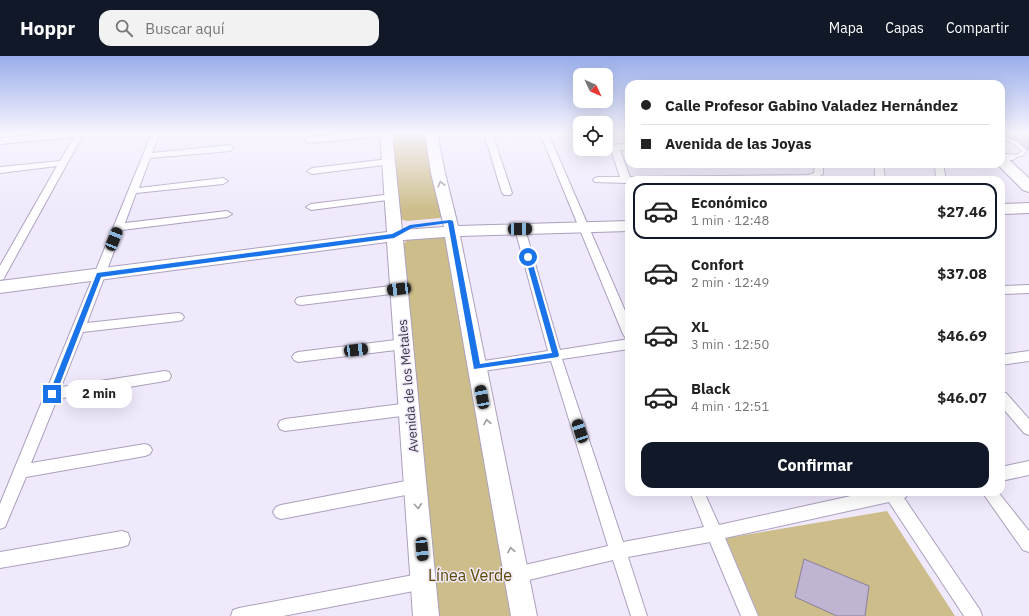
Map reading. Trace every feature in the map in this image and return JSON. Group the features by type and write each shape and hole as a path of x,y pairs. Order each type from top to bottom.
{"main road":[{"path":"1010,159 1029,187"},
{"path":"1012,159 1029,172"}],"street":[{"path":"0,276 64,159"},
{"path":"0,522 79,328 145,159"},
{"path":"436,159 451,226 524,616"},
{"path":"496,159 507,193"},
{"path":"555,159 625,325"},
{"path":"616,159 625,178"},
{"path":"312,171 389,162"},
{"name":"Avenida de los Metales","path":"389,162 426,616"},
{"path":"0,170 62,163"},
{"path":"814,176 818,174 819,168"},
{"path":"598,180 625,180"},
{"path":"133,191 223,181"},
{"path":"311,207 392,197"},
{"path":"1005,208 1029,208"},
{"path":"118,227 227,214"},
{"path":"1005,217 1029,216"},
{"path":"451,226 520,229 625,218"},
{"path":"0,287 394,236 451,226 581,223 625,226"},
{"path":"520,229 556,355 639,616"},
{"path":"301,301 399,289"},
{"path":"1005,290 1029,289"},
{"path":"79,328 178,317"},
{"path":"298,357 404,344"},
{"path":"477,367 625,345"},
{"path":"1005,359 1029,356"},
{"path":"52,394 165,376"},
{"path":"1005,402 1029,429"},
{"path":"284,425 410,409"},
{"path":"21,471 145,450"},
{"path":"1005,473 1029,468"},
{"path":"280,512 416,486"},
{"path":"699,496 750,616"},
{"path":"516,575 619,551 715,533 881,496"},
{"path":"896,496 974,616"},
{"path":"991,496 1029,544"},
{"path":"0,560 122,539"},
{"path":"239,616 424,581"}],"green space":[{"path":"392,159 433,159 443,217 407,221 399,219"},
{"name":"Línea Verde","path":"450,233 518,616 435,616 400,248 407,240"},
{"path":"887,511 955,616 759,616 726,538"}],"building":[{"path":"804,559 869,586 865,616 837,616 795,597"}],"route":[{"path":"52,394 99,275 394,236 402,230 410,227 450,221 477,367 556,355 528,257"}]}
